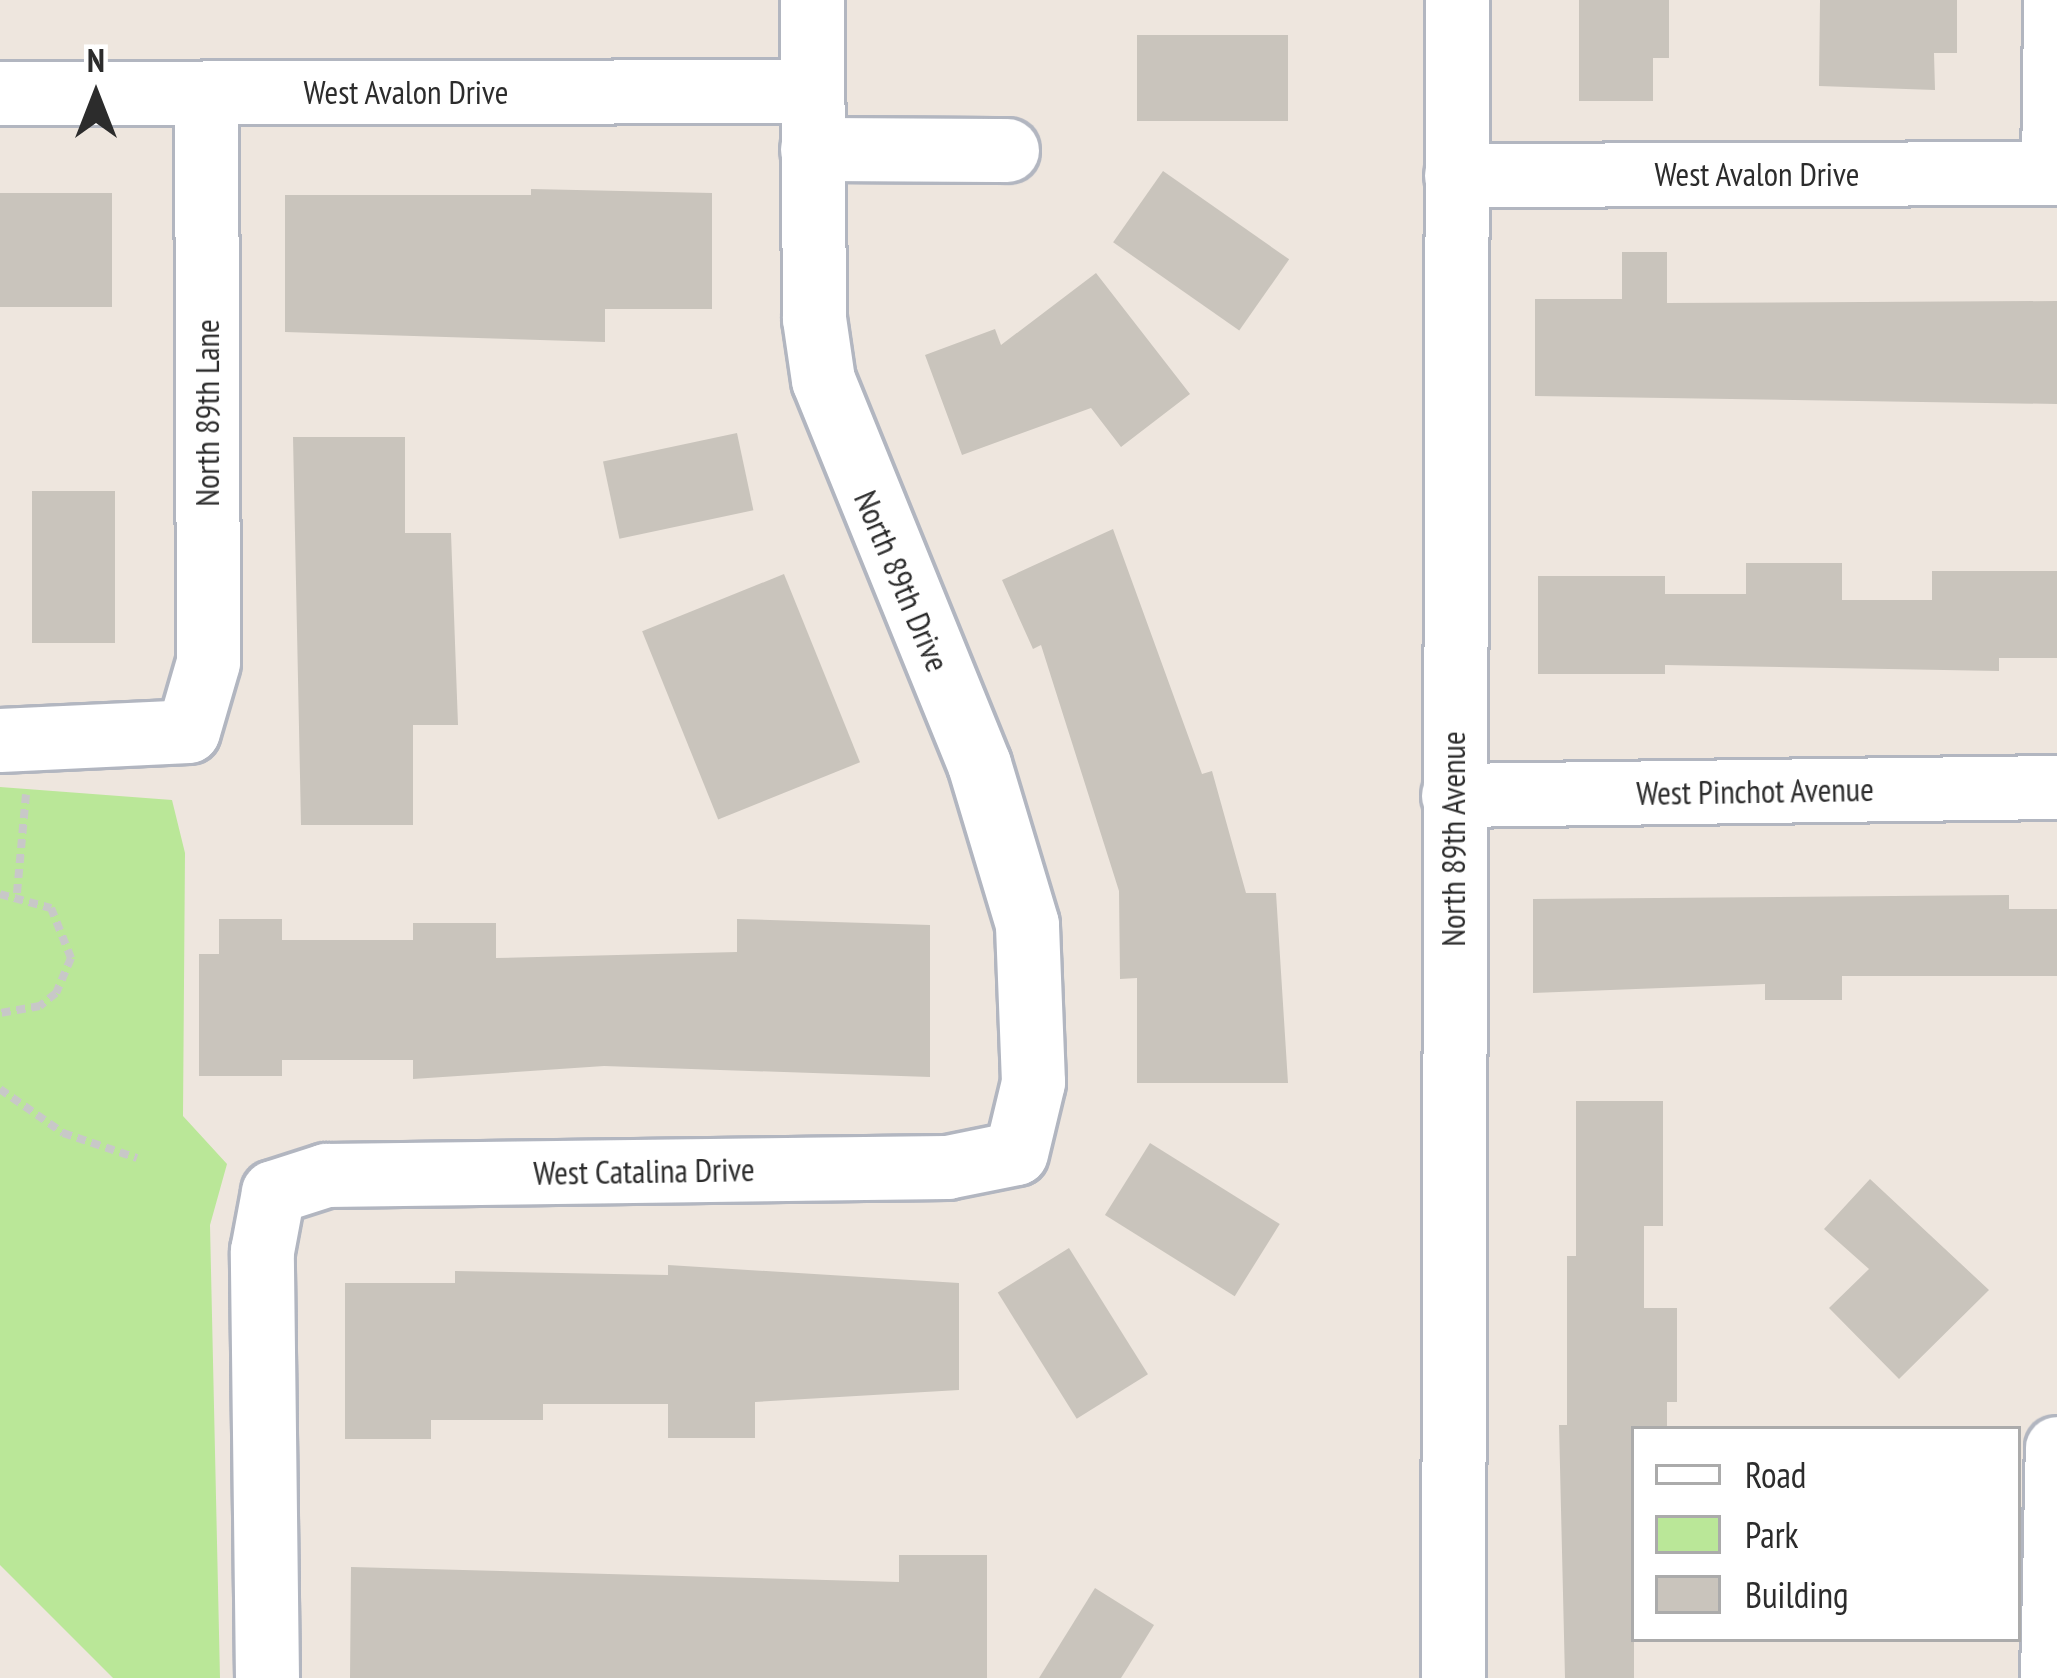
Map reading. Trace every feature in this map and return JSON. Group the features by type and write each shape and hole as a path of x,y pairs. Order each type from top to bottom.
{"street":[{"name":"North 89th Drive","path":"812,0 814,318 823,380 979,764 1027,924 1034,1082 1016,1153"},
{"name":"North 89th Avenue","path":"1453,1678 1457,0"},
{"path":"2055,0 2055,173"},
{"name":"West Avalon Drive","path":"0,93 206,93 812,120 1007,151"},
{"name":"North 89th Lane","path":"14,763 188,731 208,662 206,93"},
{"name":"West Avalon Drive","path":"1456,175 2055,173"},
{"name":"West Pinchot Avenue","path":"1453,795 2057,787"},
{"name":"West Catalina Drive","path":"267,1678 262,1251 273,1192 326,1175 947,1167 1016,1153"},
{"path":"2052,1678 2057,1448"}],"path":[{"path":"14,763 17,893"},
{"path":"0,894 17,893 62,922 71,958 56,992 40,1006 0,1012"},
{"path":"0,1089 62,1133 136,1158"}],"green space":[{"path":"0,787 172,800 185,853 183,1116 227,1164 210,1225 220,1678 113,1678 0,1565"}],"building":[{"path":"1579,0 1669,0 1669,58 1653,58 1653,101 1579,101"},
{"path":"1820,0 1957,0 1957,53 1934,53 1935,90 1819,86"},
{"path":"1137,35 1288,35 1288,121 1137,121"},
{"path":"1163,171 1289,259 1239,331 1113,242"},
{"path":"531,189 712,193 712,309 605,309 605,342 285,332 285,195 531,195"},
{"path":"0,193 112,193 112,307 0,307"},
{"path":"1622,252 1667,252 1667,303 2057,301 2057,404 1535,396 1535,299 1622,299"},
{"path":"1096,273 1190,394 1121,447 1091,408 962,455 925,355 995,329 1001,345"},
{"path":"737,433 753,510 619,539 603,461"},
{"path":"293,437 405,437 405,533 451,533 458,725 413,725 413,825 301,825"},
{"path":"32,491 115,491 115,643 32,643"},
{"path":"1113,529 1202,774 1212,771 1246,893 1276,893 1288,1083 1137,1083 1137,978 1120,979 1119,891 1041,645 1033,649 1002,580"},
{"path":"1746,563 1842,563 1842,600 1932,600 1932,571 2057,571 2057,658 1999,658 1999,671 1665,665 1665,674 1538,674 1538,576 1665,576 1665,594 1746,594"},
{"path":"784,574 860,762 718,820 642,631"},
{"path":"2009,895 2009,909 2057,909 2057,976 1842,976 1842,1000 1765,1000 1765,984 1533,993 1533,899"},
{"path":"219,919 282,919 282,940 413,940 413,923 496,923 496,958 737,952 737,919 930,925 930,1077 604,1066 413,1079 413,1060 282,1060 282,1076 199,1076 199,954 219,954"},
{"path":"1576,1101 1663,1101 1663,1226 1644,1226 1644,1308 1677,1308 1677,1402 1667,1402 1667,1426 1631,1426 1634,1678 1565,1678 1559,1425 1567,1425 1567,1256 1576,1256"},
{"path":"1150,1143 1280,1224 1235,1296 1105,1215"},
{"path":"1870,1179 1989,1290 1899,1379 1829,1308 1869,1269 1824,1229"},
{"path":"1069,1248 1148,1374 1077,1419 998,1293"},
{"path":"668,1265 959,1283 959,1390 755,1402 755,1438 668,1438 668,1404 543,1404 543,1420 431,1420 431,1439 345,1439 345,1283 455,1283 455,1271 668,1275"},
{"path":"899,1555 987,1555 987,1678 350,1678 351,1567 899,1582"},
{"path":"1095,1588 1154,1625 1121,1678 1039,1678"}]}
